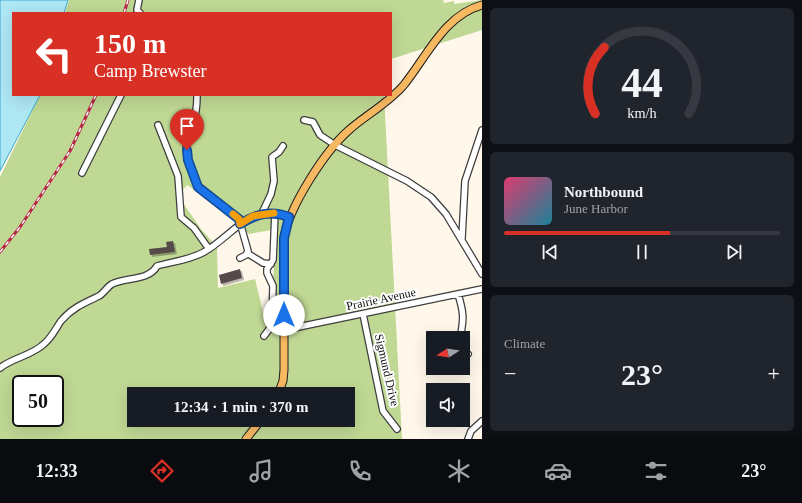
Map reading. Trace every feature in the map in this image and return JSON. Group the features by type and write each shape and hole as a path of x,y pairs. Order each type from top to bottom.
{"main road":[{"path":"281,387 284,370 284,238 289,217 300,196 335,144 350,129 391,97 402,86 450,24 466,12 482,5"},
{"path":"246,439 255,427"}],"street":[{"path":"139,0 137,10 139,12"},
{"path":"82,174 121,96"},
{"path":"197,96 194,121 190,131 185,135 188,160 198,187 239,219 247,242 247,253"},
{"path":"304,120 313,122 320,135 335,144 420,189 443,209 482,274"},
{"path":"158,125 178,176 181,217 194,228 210,249"},
{"path":"462,239 465,181 482,130"},
{"path":"262,213 271,194 274,181 272,157 283,146"},
{"path":"0,368 14,358 25,356 45,344 61,322 79,305 100,295 106,288 117,282 141,277 155,269 156,266 202,254 240,224 253,216 262,213 275,213 289,217"},
{"path":"264,336 270,328 272,320 274,286 267,272 273,260 275,213"},
{"path":"247,253 263,263 270,264"},
{"path":"240,258 247,253"},
{"name":"Prairie Avenue","path":"284,330 482,289"},
{"path":"458,294 464,317 461,331"},
{"name":"Sigmund Drive","path":"364,314 383,411 397,429"},
{"path":"468,439 471,431 482,421"}],"green space":[{"path":"69,0 443,0 444,3 454,1 454,4 482,0 482,30 392,59 392,12 65,12"},
{"path":"40,96 384,96 402,439 0,439 0,177","holes":["187,185 216,204 249,234 277,229 270,320 265,320 255,279 218,288 217,247 201,229 178,196"]}],"water":[{"path":"0,0 68,0 64,12 12,12 12,96 39,96 0,171"}],"building":[{"path":"173,241 175,252 150,255 149,249 167,247 166,242"},
{"path":"240,269 242,278 221,284 219,275"}],"railway":[{"path":"124,12 128,0"},
{"path":"0,252 20,227 70,151 96,96"}],"slow traffic":[{"path":"233,214 239,219 240,224 253,216 262,213 274,213"}],"route":[{"path":"187,150 188,160 198,187 218,201 239,219 240,224 253,216 262,213 279,213 289,217 284,238 284,315"}]}
